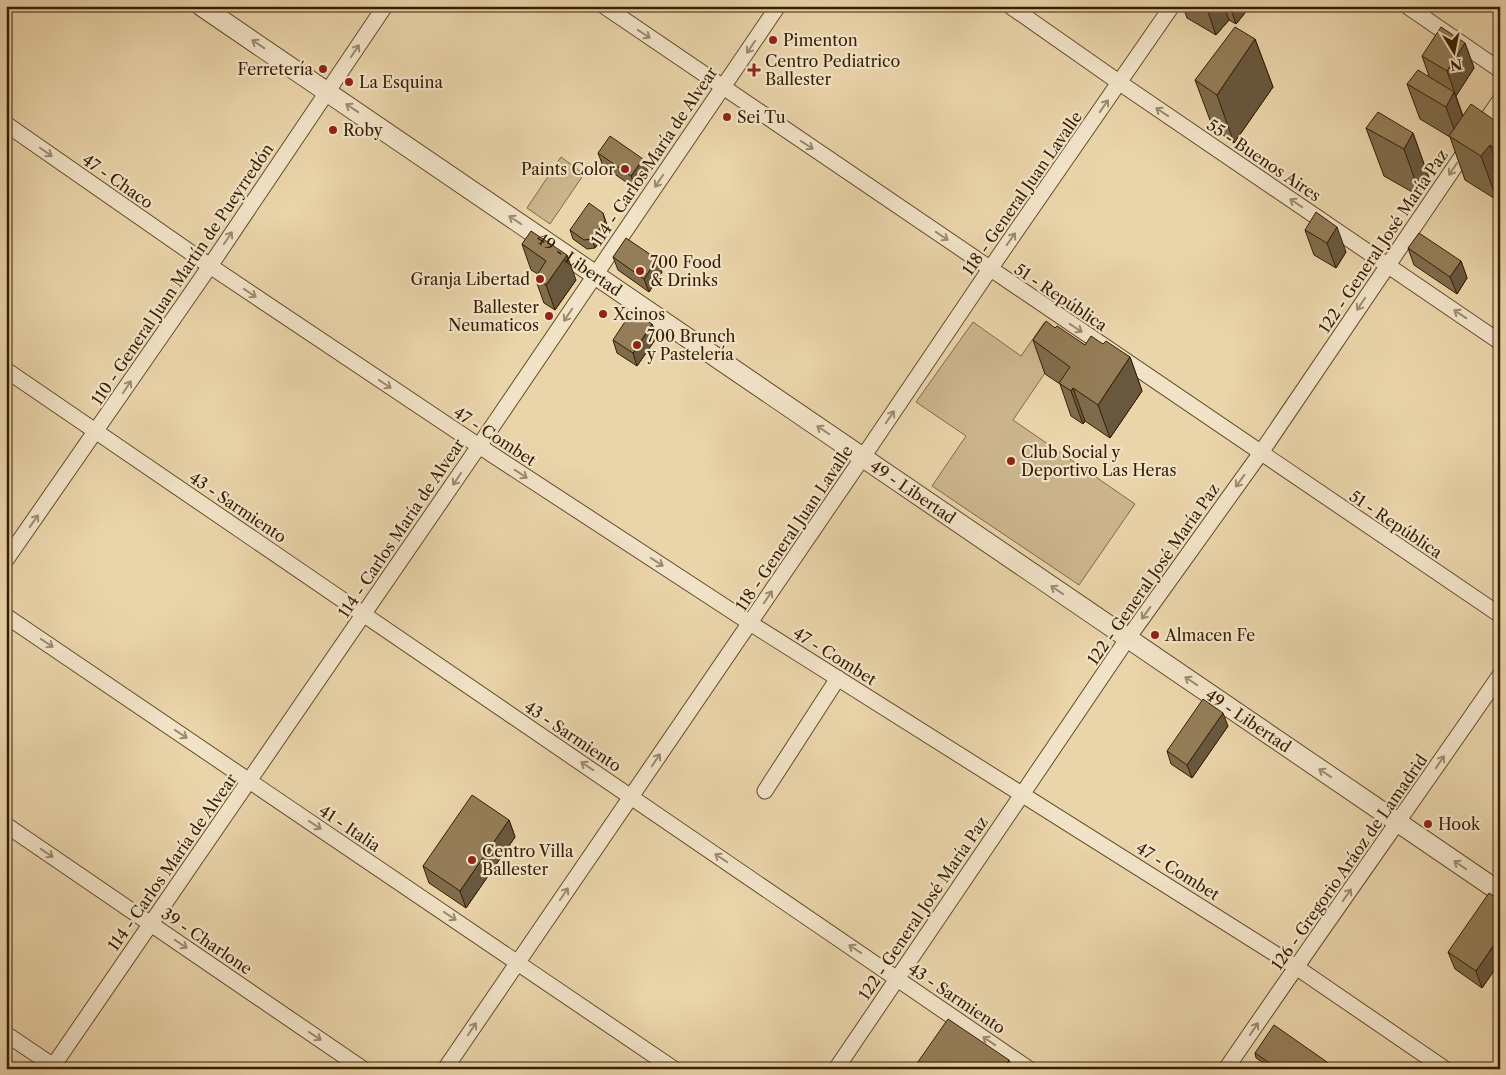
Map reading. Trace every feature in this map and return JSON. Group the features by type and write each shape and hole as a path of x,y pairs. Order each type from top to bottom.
{"street":[{"name":"49 - Libertad","path":"201,6 1500,892"},
{"name":"110 - General Juan Martín de Pueyrredón","path":"6,560 210,266 385,6"},
{"name":"51 - República","path":"604,6 1500,616"},
{"name":"114 - Carlos María de Alvear","path":"54,1068 150,923 364,614 778,6"},
{"name":"55 - Buenos Aires","path":"1010,6 1500,342"},
{"name":"118 - General Juan Lavalle","path":"445,1069 990,269 1172,6"},
{"path":"1407,6 1500,70"},
{"name":"122 - General José María Paz","path":"836,1069 1128,638 1260,454 1500,100"},
{"name":"47 - Chaco","path":"6,124 210,266"},
{"name":"47 - Combet","path":"210,266 479,446 750,623 1296,967 1446,1069"},
{"name":"43 - Sarmiento","path":"6,370 1029,1069"},
{"name":"41 - Italia","path":"6,616 674,1069"},
{"name":"126 - Gregorio Aráoz de Lamadrid","path":"1226,1069 1500,675"},
{"path":"765,791 838,678"},
{"name":"39 - Charlone","path":"6,825 363,1069"},
{"path":"6,1034 54,1068"}],"shaded area":[{"path":"561,157 584,174 550,224 527,208"},
{"name":"Club Social y Deportivo Las Heras","path":"973,322 1021,356 1044,323 1068,339 1013,420 1135,504 1079,585 932,486 966,436 916,402"}],"building":[{"path":"1235,27 1255,39 1217,95 1195,80"},
{"path":"1441,27 1465,43 1447,71 1422,56"},
{"path":"1418,70 1454,92 1446,107 1407,84"},
{"path":"1496,91 1500,91 1500,107"},
{"path":"1471,104 1500,124 1500,152 1490,145 1481,156 1449,136"},
{"path":"1378,112 1413,133 1404,149 1366,128"},
{"path":"610,136 643,159 631,176 598,153"},
{"path":"589,203 603,213 605,221 592,239 584,240 570,230"},
{"path":"1316,212 1337,227 1327,243 1305,230"},
{"path":"531,231 567,255 546,285 535,278 546,261 522,244"},
{"path":"1419,233 1461,261 1450,277 1408,248"},
{"path":"626,238 657,259 644,279 613,257"},
{"path":"632,311 652,324 633,353 613,340"},
{"path":"1046,321 1055,328 1057,326 1085,345 1091,336 1103,344 1106,341 1130,357 1098,405 1073,388 1071,391 1059,383 1070,367 1033,340"},
{"path":"1203,699 1223,713 1187,765 1167,751"},
{"path":"472,795 509,820 460,891 423,866"},
{"path":"1489,893 1500,900 1500,936 1476,971 1448,952"},
{"path":"948,1019 1009,1060 1004,1069 913,1069"},
{"path":"1274,1025 1337,1069 1278,1069 1255,1053"}],"place":[{"name":"Pimenton","path":"773,40"},
{"name":"Ferretería","path":"323,69"},
{"name":"Centro Pediatrico Ballester","path":"754,70"},
{"name":"La Esquina","path":"349,82"},
{"name":"Sei Tu","path":"727,117"},
{"name":"Roby","path":"333,130"},
{"name":"Paints Color","path":"625,169"},
{"name":"700 Food & Drinks","path":"640,271"},
{"name":"Granja Libertad","path":"540,279"},
{"name":"Xcinos","path":"603,314"},
{"name":"Ballester Neumaticos","path":"549,316"},
{"name":"700 Brunch y Pastelería","path":"637,345"},
{"name":"Club Social y Deportivo Las Heras","path":"1011,461"},
{"name":"Almacen Fe","path":"1155,635"},
{"name":"Hook","path":"1428,824"},
{"name":"Centro Villa Ballester","path":"472,860"}]}
